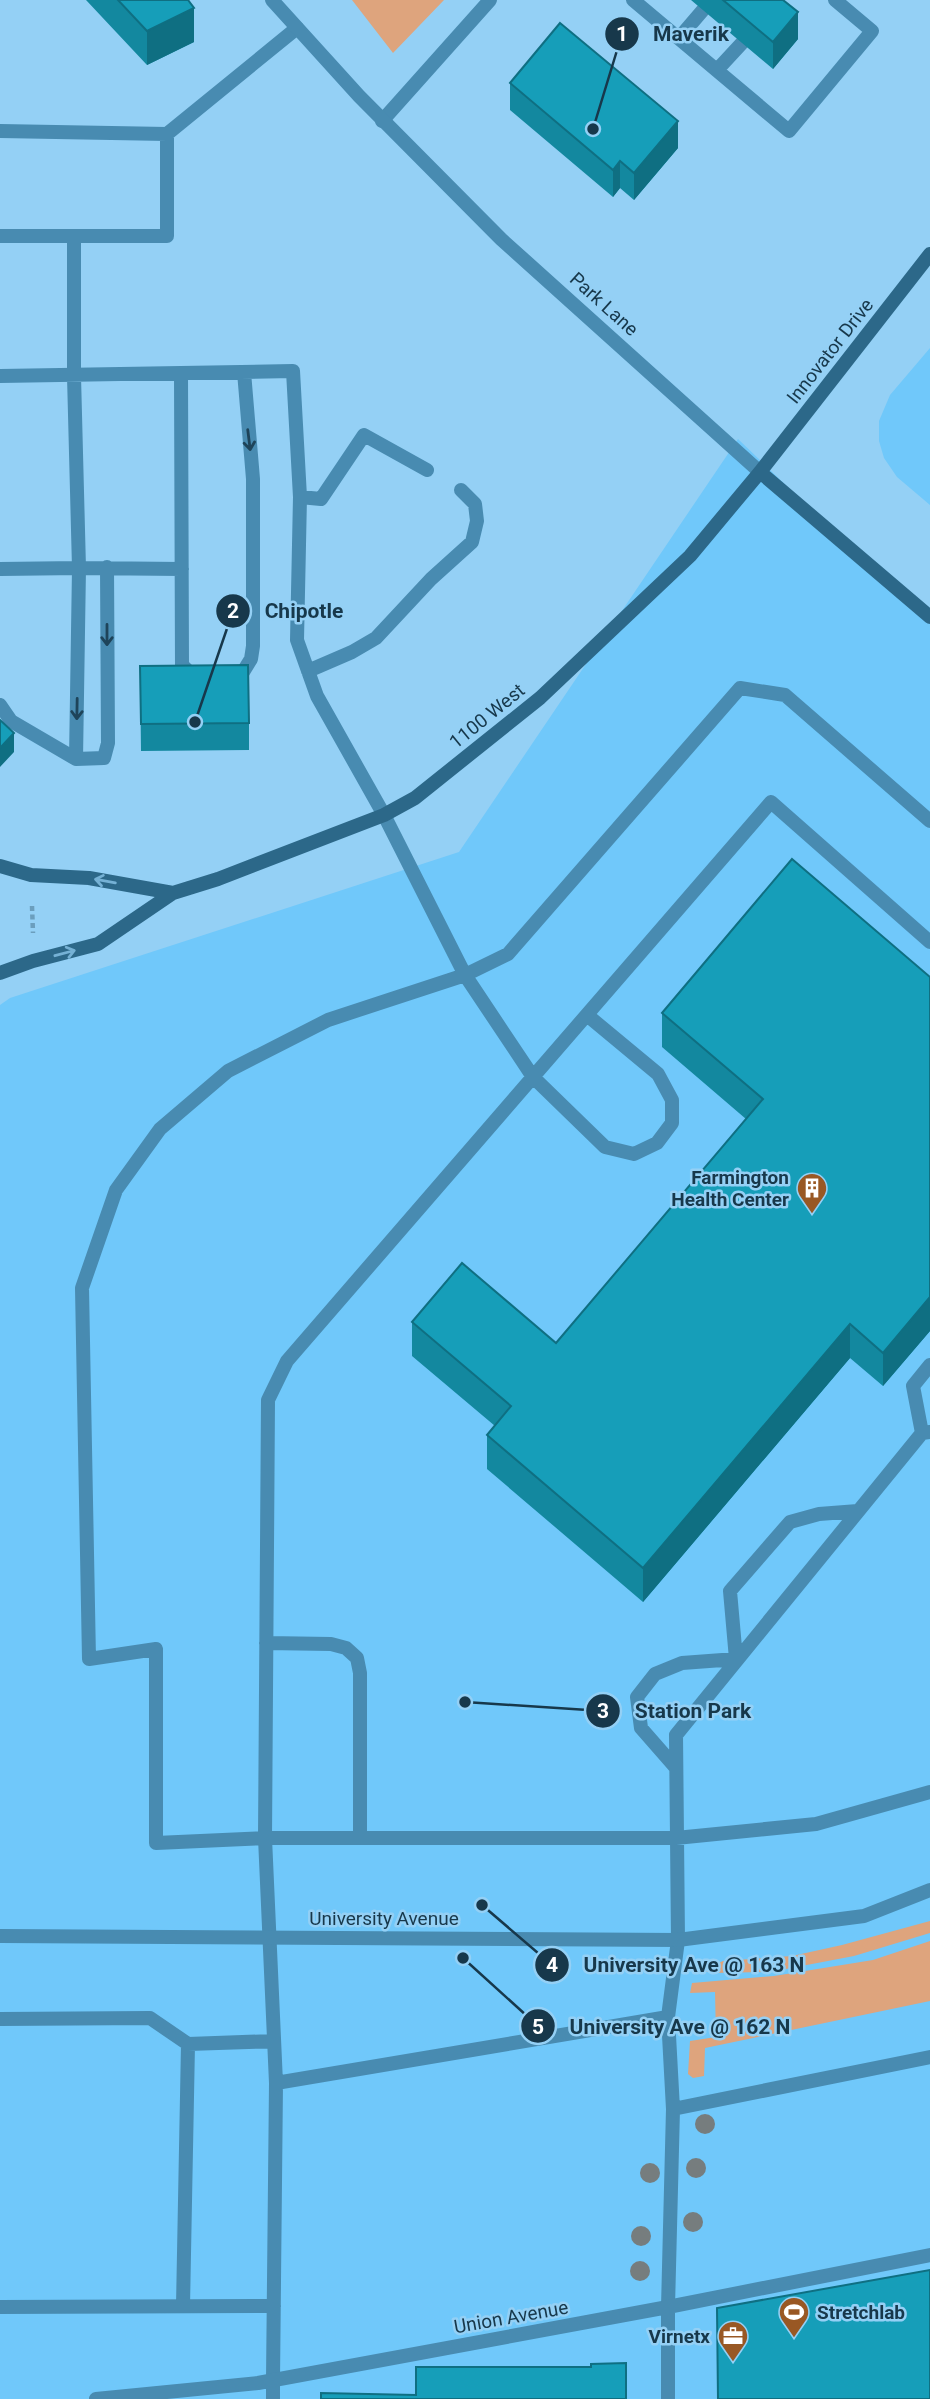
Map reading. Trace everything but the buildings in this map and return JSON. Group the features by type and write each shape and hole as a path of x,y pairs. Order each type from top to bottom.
{"main road":[{"name":"Innovator Drive","path":"760,472 930,254"},
{"name":"Park Lane","path":"760,472 930,617"},
{"name":"1100 West","path":"0,973 33,961 98,944 173,893 218,879 384,816 415,798 540,698 690,556 760,472"},
{"name":"1100 West","path":"0,866 31,875 89,878 173,893"}],"street":[{"name":"Park Lane","path":"272,0 382,121 501,239 760,472"},
{"path":"382,121 490,0"},
{"path":"638,2 789,131 872,31 835,0"},
{"path":"679,38 703,10"},
{"path":"0,131 167,134 297,28"},
{"path":"717,70 742,43"},
{"path":"0,236 167,236 167,134"},
{"path":"74,236 74,376 79,568 76,759"},
{"path":"0,376 293,371 300,497 297,640 317,696 384,816 465,975 533,1077 605,1147 634,1154 657,1143 672,1123 672,1100 658,1074 587,1015"},
{"path":"181,374 182,665 190,673 243,672 251,659 253,646 253,479 244,372"},
{"path":"300,497 321,499 364,435 427,470"},
{"path":"308,670 352,652 376,638 431,579 472,542 478,521 475,504 461,490"},
{"path":"0,705 11,721 76,759 104,758 107,753 107,567"},
{"path":"0,569 182,569"},
{"path":"930,821 785,695 740,688 508,954 465,975 328,1020 229,1071 160,1129 116,1190 82,1288 89,1659 156,1649 156,1843 265,1838 676,1838 816,1824 930,1792"},
{"path":"273,2399 276,2083 265,1838 268,1400 287,1361 771,802 930,943"},
{"path":"668,2399 673,2109 668,2017 677,1940 676,1735 858,1511 926,1432 912,1385 930,1365"},
{"path":"736,1660 730,1591 790,1522 819,1514 858,1511"},
{"path":"266,1643 331,1644 346,1648 357,1658 360,1673 360,1838"},
{"path":"676,1768 641,1728 637,1698 655,1674 682,1663 736,1660"},
{"name":"University Avenue","path":"0,1936 677,1940 864,1916 930,1890"},
{"path":"276,2083 668,2017"},
{"path":"0,2018 150,2018 188,2044 274,2041"},
{"path":"183,2306 188,2044"},
{"path":"673,2109 930,2057"},
{"name":"Union Avenue","path":"96,2399 273,2380 668,2307 930,2255"},
{"path":"0,2307 274,2306"}],"path":[{"path":"32,906 33,933"}],"shaded area":[{"path":"352,0 444,0 393,53"},
{"path":"930,348 930,505 897,477 884,458 879,441 879,421 890,395"},
{"path":"738,439 930,624 930,2399 0,2399 0,1005 10,998 459,852"},
{"path":"930,1921 930,1933 854,1956 770,1972 711,1973 703,1970 723,1961 792,1956"},
{"path":"930,1941 930,2001 705,2048 704,2076 693,2078 688,2074 690,2041 716,2037 715,1992 690,1993 692,1983 774,1976 873,1960"}],"place":[{"name":"Maverik","path":"593,129"},
{"name":"Chipotle","path":"195,722"},
{"name":"Farmington Health Center","path":"812,1215"},
{"name":"Station Park","path":"465,1702"},
{"name":"University Ave @ 163 N","path":"482,1905"},
{"name":"University Ave @ 162 N","path":"463,1958"},
{"name":"Stretchlab","path":"794,2339"},
{"name":"Virnetx","path":"733,2363"}]}
